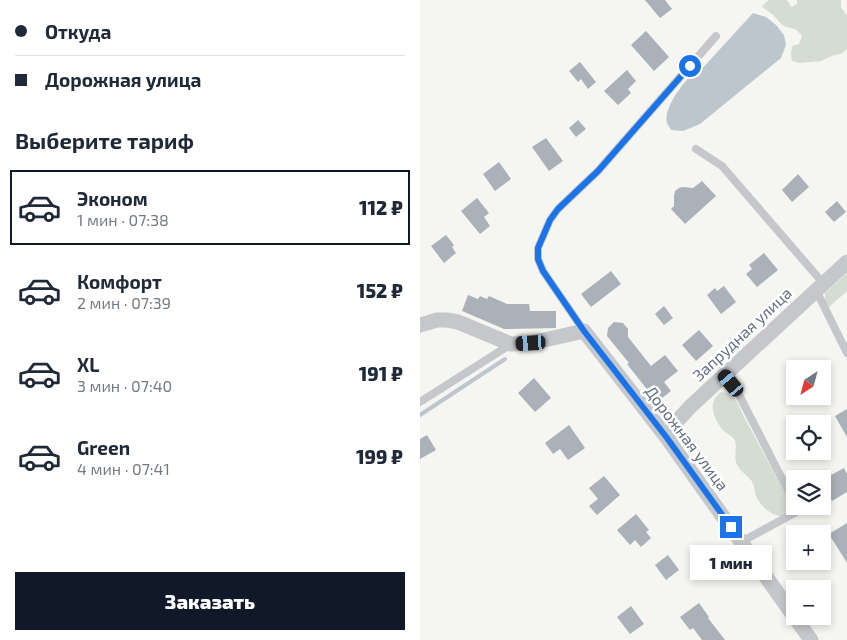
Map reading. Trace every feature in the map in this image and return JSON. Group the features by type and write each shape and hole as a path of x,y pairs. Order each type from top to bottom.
{"street":[{"name":"Запрудная улица","path":"667,438 678,420 691,406 847,262"},
{"path":"420,325 437,320 458,322 511,344 531,343 584,331"},
{"name":"Дорожная улица","path":"584,331 667,438 811,640"}],"lane":[{"path":"584,331 543,271 538,259 538,248 550,220 558,209 598,171 716,36"},
{"path":"696,149 722,166 819,287 847,353"},
{"path":"420,402 511,344"},
{"path":"724,375 738,391 786,485"},
{"path":"741,542 789,515"}],"shaded area":[{"path":"769,0 787,0 791,7 797,4 797,0 841,0 841,7 847,16 847,49 841,54 821,61 799,63 792,61 792,46 799,44 802,36 795,29 784,26 762,6"},
{"path":"753,13 766,17 784,35 786,45 781,58 700,124 683,131 671,130 667,123 668,110 680,89 694,71 699,72"},
{"path":"847,273 847,291 828,308 825,301 825,293"},
{"path":"721,392 729,394 737,402 786,495 786,515 778,516 761,504 752,482 737,465 734,439 722,429 714,415 713,405"}],"building":[{"path":"645,0 665,0 672,9 660,18"},
{"path":"646,31 669,57 654,71 631,45"},
{"path":"580,62 596,82 588,89 581,79 578,82 569,71"},
{"path":"627,70 636,81 628,89 631,93 618,105 604,91"},
{"path":"578,120 586,129 576,137 569,128"},
{"path":"546,138 563,161 549,171 532,147"},
{"path":"499,162 511,179 495,191 483,174"},
{"path":"798,174 809,187 792,202 782,190"},
{"path":"702,181 716,196 685,224 671,209 674,206 675,191 683,187 693,188"},
{"path":"477,198 489,213 484,217 490,226 480,234 461,211"},
{"path":"837,201 846,212 834,222 825,212"},
{"path":"446,235 454,245 452,247 456,253 444,263 431,246"},
{"path":"764,253 778,270 757,287 746,274 752,269 749,265"},
{"path":"611,271 621,284 591,307 581,294"},
{"path":"724,286 736,302 721,314 707,295 715,288 717,291"},
{"path":"468,295 478,299 480,296 487,299 489,296 507,304 529,304 530,311 556,311 556,328 504,329 462,311"},
{"path":"664,306 673,318 664,325 655,314"},
{"path":"614,322 623,323 628,329 628,337 651,366 665,355 678,371 664,382 671,391 657,402 607,336 608,328"},
{"path":"699,330 713,346 696,361 682,345"},
{"path":"534,378 551,398 535,412 518,393"},
{"path":"847,409 847,437 835,416"},
{"path":"569,425 585,448 568,460 560,449 553,454 545,443"},
{"path":"427,435 436,450 420,459 420,439"},
{"path":"844,468 847,474 847,492 832,501 831,499 831,475"},
{"path":"604,476 620,495 597,515 589,506 598,499 589,488"},
{"path":"636,514 649,530 646,532 651,538 641,547 635,540 630,545 617,530"},
{"path":"847,523 847,563 831,537 831,533"},
{"path":"668,555 679,570 666,580 655,565"},
{"path":"699,603 725,640 702,640 693,628 690,630 680,617"},
{"path":"631,606 644,624 630,634 617,617"}],"waterway":[{"path":"420,415 505,359"}],"route":[{"path":"690,66 598,171 558,209 550,220 538,248 538,259 543,271 584,331 667,438 731,527"}]}
